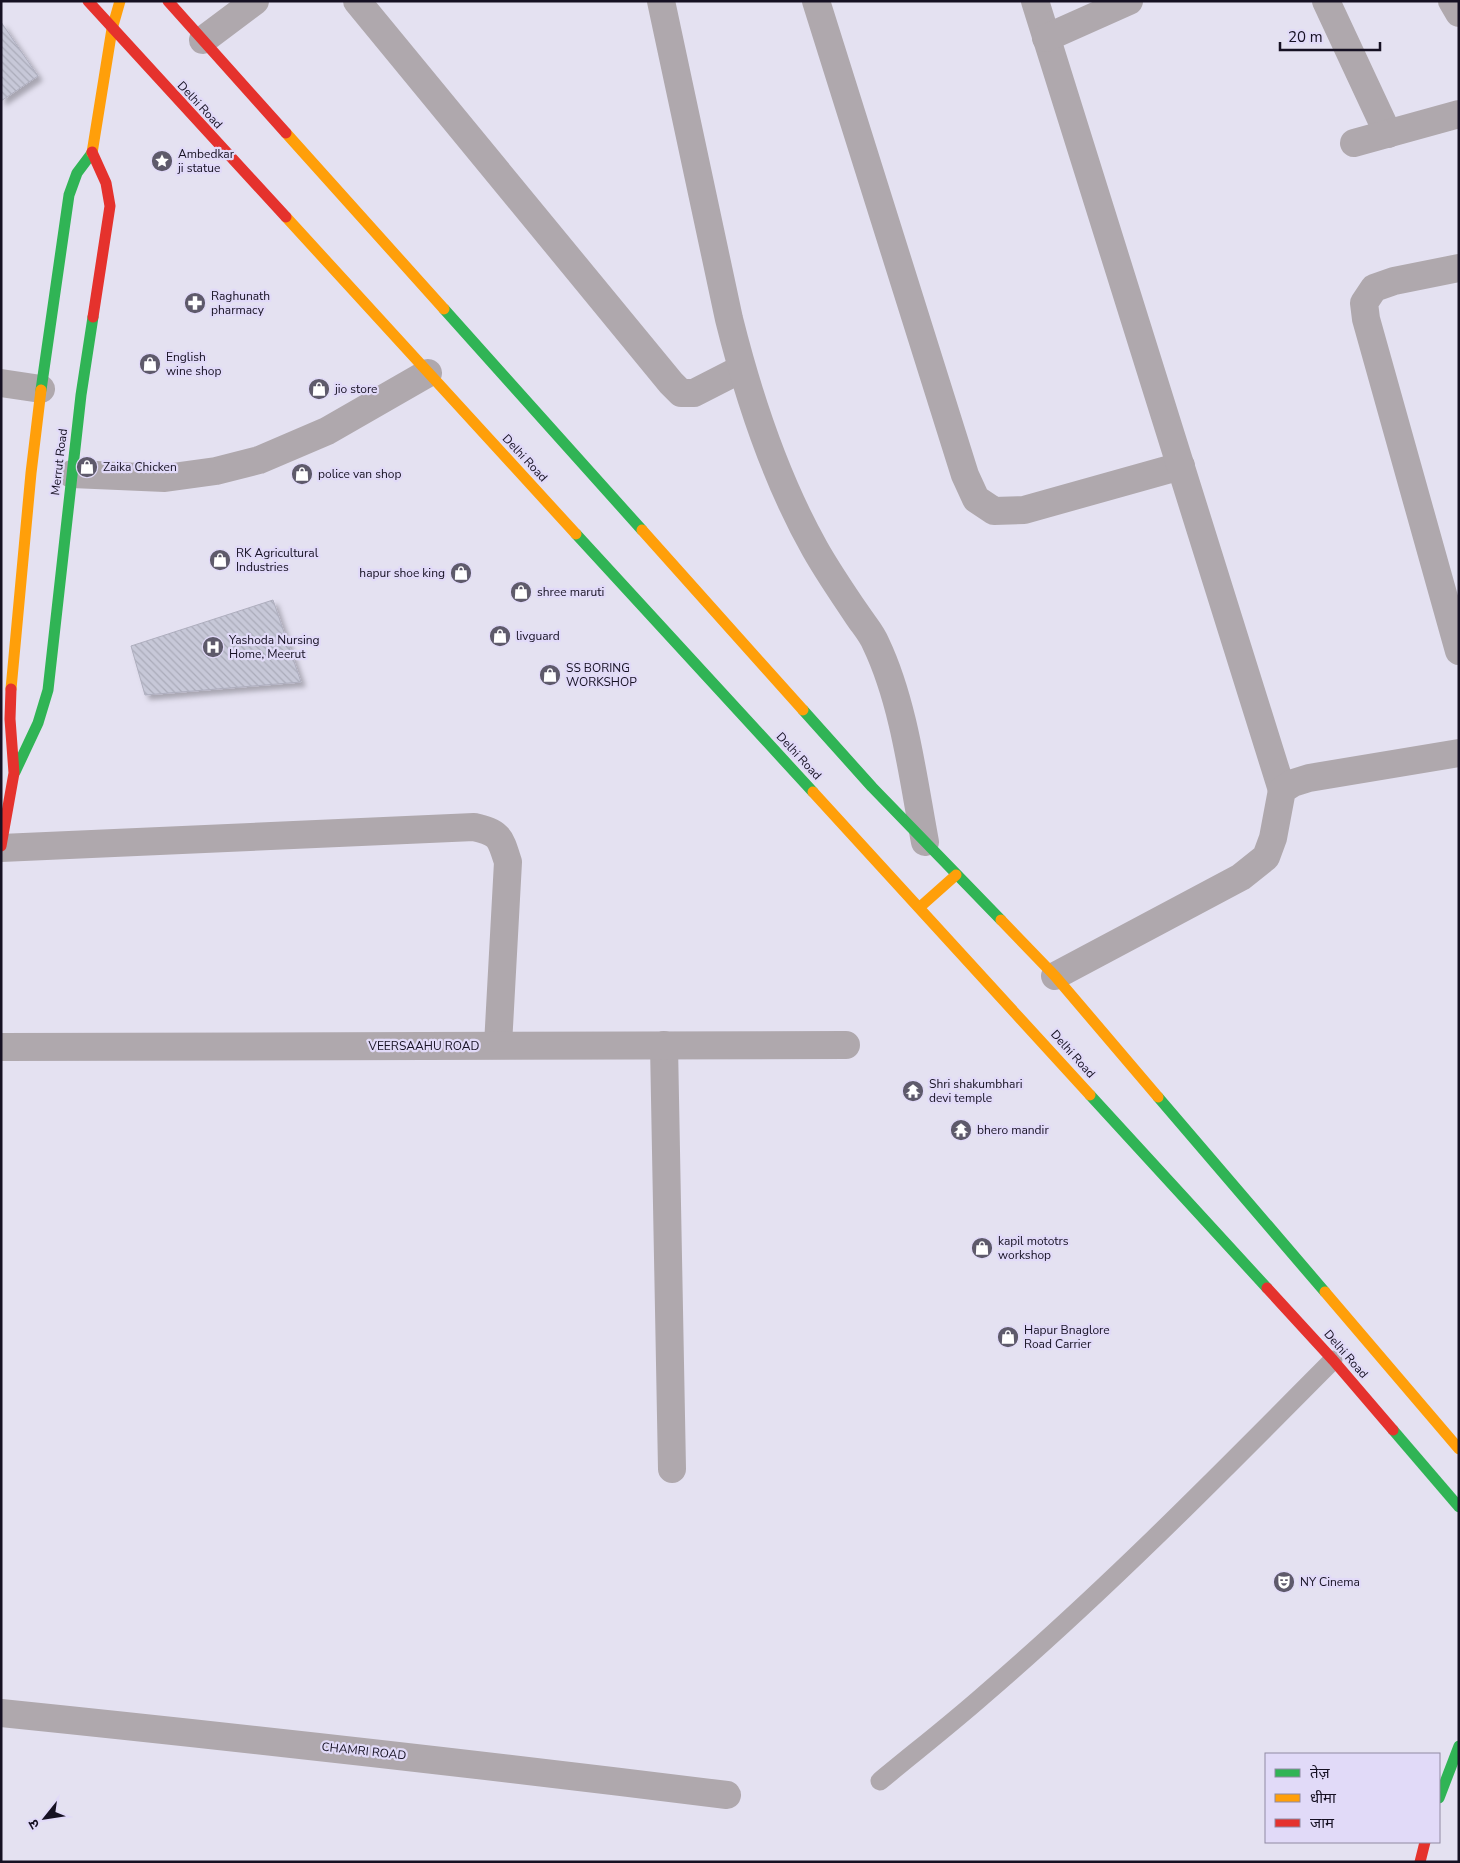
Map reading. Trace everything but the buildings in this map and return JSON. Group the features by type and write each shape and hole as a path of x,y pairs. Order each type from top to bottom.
{"main road":[{"name":"Delhi Road","path":"88,1 920,908 1294,1309 1334,1360 1459,1507"},
{"name":"Merrut Road","path":"1,847 14,773 10,719 11,683 41,389 69,195 77,173 92,152 112,29 120,1"},
{"name":"Delhi Road","path":"168,1 872,787 1055,976 1316,1290 1459,1449"},
{"name":"Merrut Road","path":"14,773 38,723 48,690 81,395 110,206 106,183 92,152"},
{"path":"920,908 956,875"},
{"path":"1440,1795 1459,1746"},
{"path":"1420,1862 1426,1843"}],"street":[{"path":"203,40 255,1"},
{"path":"357,1 670,383 682,393 694,393 741,369"},
{"path":"661,1 741,369 761,428 800,522 825,566 876,643 900,714 925,842"},
{"path":"816,1 965,476 976,499 994,511 1024,510 1181,466"},
{"path":"1035,1 1282,790 1273,838 1266,857 1242,877 1055,976"},
{"path":"1046,38 1129,1"},
{"path":"1326,1 1388,134"},
{"path":"1452,1 1459,13"},
{"path":"1354,144 1459,114"},
{"path":"1459,268 1394,281 1374,288 1364,303 1366,319 1459,651"},
{"path":"72,474 165,478 216,471 260,460 327,431 428,373"},
{"path":"1,383 41,389"},
{"path":"1282,790 1293,783 1309,778 1459,753"},
{"path":"1,847 474,827 491,830 501,840 508,862 498,1046"},
{"path":"664,1045 672,1469"},
{"name":"VEERSAAHU ROAD","path":"1,1047 846,1045"},
{"name":"CHAMRI ROAD","path":"1,1713 452,1761 727,1795"}],"lane":[{"path":"880,1781 985,1694 1108,1583 1334,1360"}],"traffic: fast":[{"path":"41,390 69,195 77,173 92,153"},
{"path":"444,309 642,530"},
{"path":"15,772 38,723 48,690 81,395 93,317"},
{"path":"576,534 813,792"},
{"path":"803,710 872,787 1001,920"},
{"path":"1090,1095 1267,1288"},
{"path":"1158,1097 1325,1292"},
{"path":"1393,1430 1459,1507"},
{"path":"1440,1795 1459,1746"}],"traffic: slow":[{"path":"92,153 112,29 120,1"},
{"path":"286,133 444,309"},
{"path":"286,217 576,534"},
{"path":"11,689 31,473 41,390"},
{"path":"642,530 803,710"},
{"path":"813,792 1090,1095"},
{"path":"920,907 956,875"},
{"path":"1001,920 1055,976 1158,1097"},
{"path":"1325,1292 1459,1449"}],"traffic: jam":[{"path":"88,1 286,217"},
{"path":"168,1 286,133"},
{"path":"92,152 106,183 110,206 93,317"},
{"path":"1,846 14,773 10,719 11,689"},
{"path":"1267,1288 1333,1360 1393,1430"},
{"path":"1420,1862 1425,1843"}],"place":[{"name":"Ambedkar ji statue","path":"162,161"},
{"name":"Raghunath pharmacy","path":"195,303"},
{"name":"English wine shop","path":"150,364"},
{"name":"jio store","path":"319,389"},
{"name":"Zaika Chicken","path":"87,467"},
{"name":"police van shop","path":"302,474"},
{"name":"RK Agricultural Industries","path":"220,560"},
{"name":"hapur shoe king","path":"461,573"},
{"name":"shree maruti","path":"521,592"},
{"name":"livguard","path":"500,636"},
{"name":"Yashoda Nursing Home, Meerut","path":"213,647"},
{"name":"SS BORING WORKSHOP","path":"550,675"},
{"name":"Shri shakumbhari devi temple","path":"913,1091"},
{"name":"bhero mandir","path":"961,1130"},
{"name":"kapil mototrs workshop","path":"982,1248"},
{"name":"Hapur Bnaglore Road Carrier","path":"1008,1337"},
{"name":"NY Cinema","path":"1284,1582"}]}
